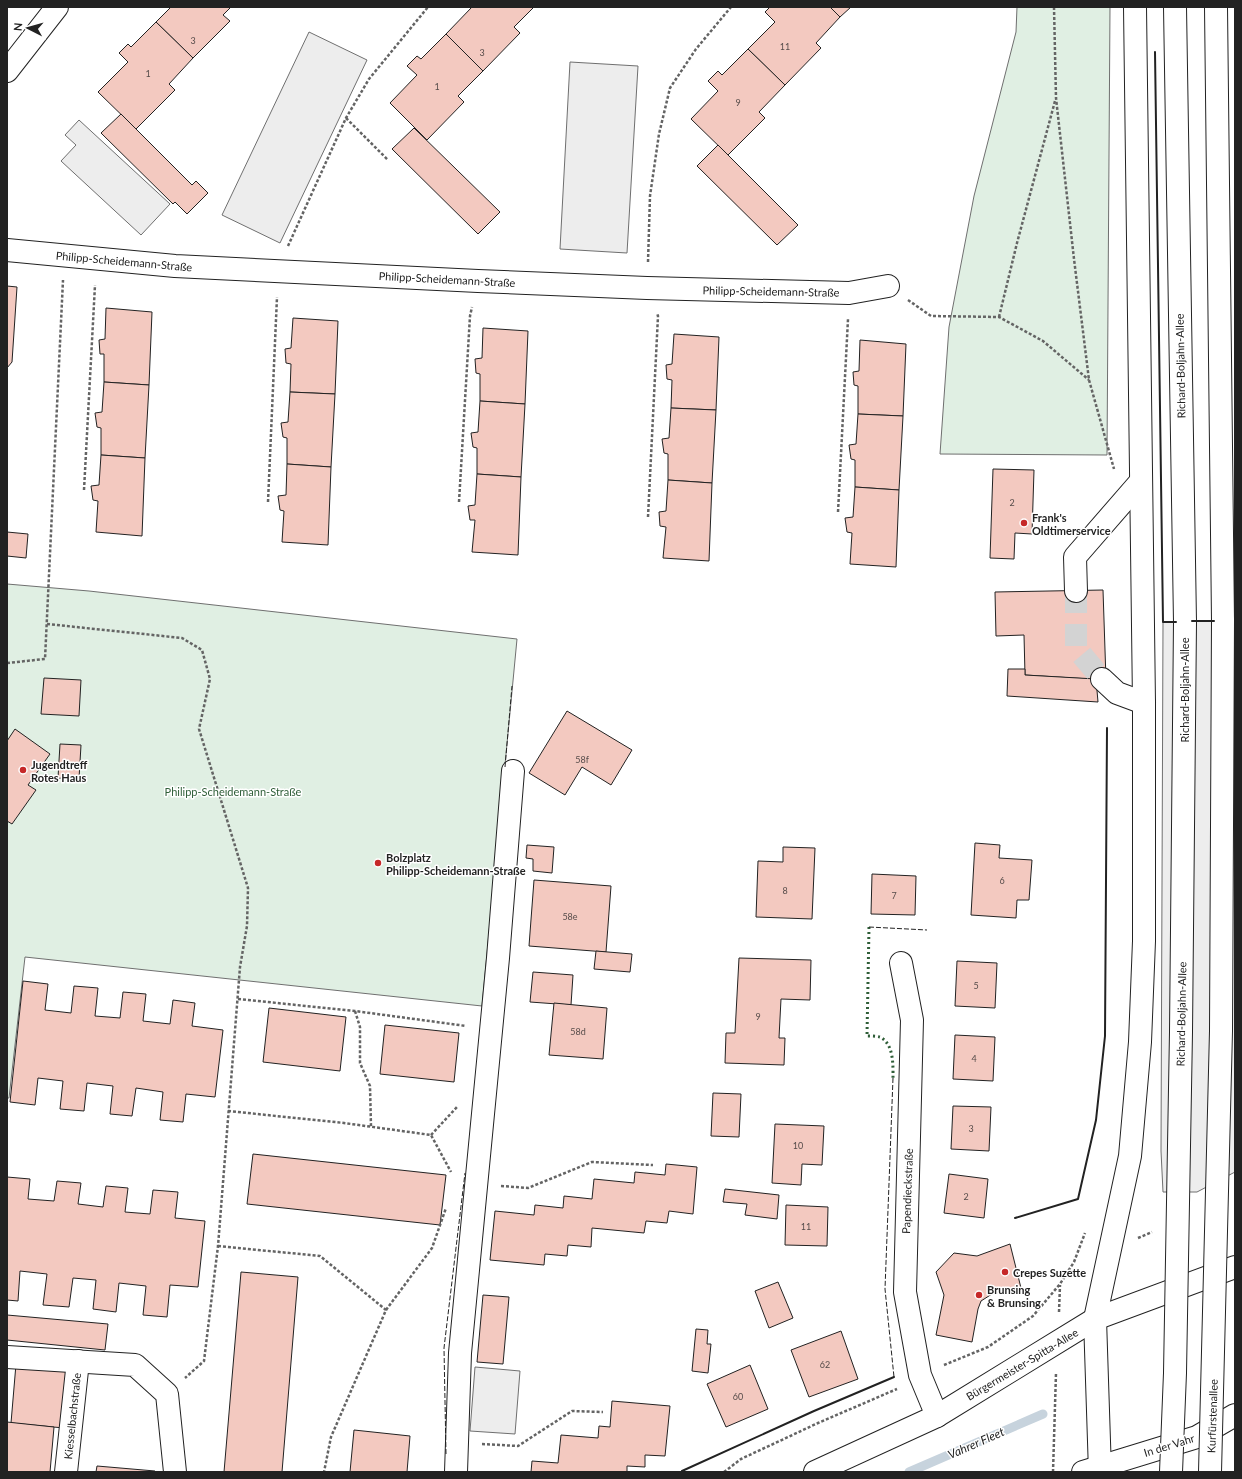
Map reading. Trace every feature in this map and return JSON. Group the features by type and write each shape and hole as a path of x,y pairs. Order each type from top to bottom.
{"main road":[{"path":"7,71 58,7"},
{"path":"1094,1470 1096,1319 1130,1156 1140,1042 1144,942 1144,703 1135,7"},
{"name":"Richard-Boljahn-Allee","path":"1171,1472 1175,1373 1182,1024 1184,622 1175,7"},
{"name":"Kurfürstenallee","path":"1210,1472 1214,1361 1221,1023 1223,621 1216,7"},
{"name":"Philipp-Scheidemann-Straße","path":"7,250 182,266 647,288 850,293 888,286"},
{"path":"1076,591 1075,557 1141,480"},
{"path":"1102,679 1117,693 1144,703"},
{"path":"456,1472 460,1353 475,1183 497,966 513,771"},
{"name":"Papendieckstraße","path":"901,963 912,1020 906,1201 905,1292 920,1375 936,1416"},
{"name":"Bürgermeister-Spitta-Allee","path":"815,1472 936,1416 1096,1319 1235,1267"},
{"name":"Kiesselbachstraße","path":"7,1357 135,1366 167,1394"},
{"name":"Kiesselbachstraße","path":"66,1472 78,1361"},
{"path":"167,1394 175,1472"},
{"name":"In der Vahr","path":"1094,1470 1197,1437 1235,1415"}],"path":[{"path":"268,502 278,271 346,118 369,79 428,7"},
{"path":"648,517 658,316 647,288 650,196 659,134 670,88 696,49 731,7"},
{"path":"1054,7 1056,98 1089,380 1112,464 1118,492 1118,507"},
{"path":"999,317 1017,243 1056,98"},
{"path":"346,118 388,160"},
{"path":"7,663 45,659 65,256"},
{"path":"84,490 96,259"},
{"path":"459,502 470,316 478,281"},
{"path":"888,286 931,316 999,317 1043,341 1089,380"},
{"path":"838,512 850,293"},
{"path":"47,624 182,638 202,650 210,678 199,729 248,888 247,926 240,967 218,1246 204,1361 167,1394"},
{"path":"238,999 355,1011 471,1027"},
{"path":"355,1011 360,1027 360,1063 370,1086 371,1127"},
{"path":"432,1135 460,1104"},
{"path":"228,1111 432,1135"},
{"path":"432,1135 453,1175"},
{"path":"475,1183 528,1188 592,1162 653,1165"},
{"path":"324,1472 330,1437 386,1310 432,1248 448,1204"},
{"path":"1060,1284 1074,1262 1088,1227"},
{"path":"218,1246 320,1256 386,1310"},
{"path":"1053,1472 1057,1342"},
{"path":"457,1443 518,1446 572,1411 603,1412"}],"green space":[{"path":"1017,7 1110,7 1107,455 940,454 949,327 974,196 1016,32"},
{"name":"Philipp-Scheidemann-Straße","path":"7,584 89,591 517,639 482,1006 25,957 9,1098 7,1098"}],"shaded area":[{"path":"309,32 367,60 280,243 222,215"},
{"path":"570,62 638,66 627,253 560,249"},
{"path":"79,120 170,204 141,235 61,161 76,145 65,135"},
{"path":"1235,620 1235,1172 1197,1192 1163,1192 1161,1151 1163,622"},
{"path":"475,1367 520,1371 515,1434 470,1431"}],"building":[{"path":"171,7 231,7 223,15 230,21 193,58 156,22"},
{"path":"472,7 534,7 514,27 520,33 483,71 446,34"},
{"path":"770,7 830,7 840,17 816,43 821,48 785,85 748,49 775,22 765,12"},
{"path":"830,7 851,7 840,17"},
{"path":"156,22 193,58 169,84 175,90 136,129 98,92 128,62 119,53 128,44 131,47"},
{"path":"446,34 483,71 458,96 464,102 427,140 390,103 417,75 407,66 417,56 421,59"},
{"path":"748,49 785,85 759,112 765,118 728,155 691,119 718,91 708,81 718,71 722,75"},
{"path":"121,114 192,185 196,181 208,193 187,214 175,202 173,204 101,133"},
{"path":"414,128 500,212 478,234 392,149"},
{"path":"718,145 798,225 777,245 697,166"},
{"path":"7,286 17,287 12,362 7,368"},
{"path":"106,308 152,312 149,385 104,382 104,354 100,354 99,340 105,339"},
{"path":"293,318 338,321 335,394 290,392 291,364 286,363 285,349 291,348"},
{"path":"483,328 528,331 525,404 480,401 480,374 476,373 475,359 482,358"},
{"path":"674,334 719,337 716,410 671,408 672,380 667,379 666,365 672,364"},
{"path":"860,340 906,344 903,416 858,414 858,386 854,385 853,372 859,371"},
{"path":"104,382 149,385 145,458 101,455 101,428 97,427 95,413 102,412"},
{"path":"290,392 335,394 331,467 287,464 287,438 283,437 281,423 288,422"},
{"path":"480,401 525,404 521,477 477,474 477,448 473,447 471,433 478,432"},
{"path":"671,408 716,410 712,483 668,480 668,454 664,453 662,439 669,438"},
{"path":"858,414 903,416 899,490 855,487 855,460 851,459 849,445 856,444"},
{"path":"101,455 145,458 142,536 96,532 98,501 93,500 91,486 99,485"},
{"path":"287,464 331,467 328,545 282,542 284,511 280,510 278,496 286,495"},
{"path":"993,469 1034,470 1032,534 1015,533 1014,559 990,558"},
{"path":"477,474 521,477 518,555 472,552 475,520 470,520 468,506 475,505"},
{"path":"668,480 712,483 709,561 663,558 666,527 660,526 659,512 666,511"},
{"path":"855,487 899,490 896,567 850,564 852,533 847,532 845,518 853,517"},
{"path":"7,532 28,534 26,558 7,556"},
{"path":"1103,590 1106,680 1025,675 1024,635 996,636 995,592"},
{"path":"1008,669 1025,669 1025,675 1096,679 1098,702 1007,696"},
{"path":"44,678 81,680 79,716 41,714"},
{"path":"567,711 632,750 611,785 582,767 565,795 529,773"},
{"name":"Jugendtreff Rotes Haus","path":"15,729 50,754 28,785 36,790 12,824 7,821 7,741"},
{"path":"60,744 81,745 79,779 58,778"},
{"path":"975,843 1000,845 999,858 1032,860 1029,900 1017,900 1016,918 971,915"},
{"path":"527,845 554,847 552,873 533,871 533,859 526,858"},
{"path":"783,847 815,848 812,919 756,917 758,861 783,862"},
{"path":"872,874 916,876 915,915 871,914"},
{"path":"534,880 611,886 606,952 529,946"},
{"path":"596,951 632,954 630,972 594,969"},
{"path":"739,958 811,960 810,1000 781,999 779,1038 785,1038 784,1065 725,1063 726,1033 735,1033"},
{"path":"957,961 997,963 995,1008 955,1006"},
{"path":"533,972 573,975 571,1005 530,1002"},
{"path":"23,981 48,984 45,1010 71,1013 74,986 98,988 95,1016 120,1018 123,992 146,994 143,1021 170,1024 173,1000 195,1003 192,1026 223,1030 215,1097 186,1094 183,1122 160,1120 163,1092 136,1088 132,1116 110,1114 113,1086 87,1083 84,1111 60,1109 63,1081 38,1078 35,1105 10,1102"},
{"path":"554,1003 607,1008 603,1059 549,1055"},
{"path":"269,1008 346,1017 340,1071 263,1062"},
{"path":"385,1025 459,1033 454,1082 380,1074"},
{"path":"955,1035 995,1037 993,1081 953,1079"},
{"path":"713,1093 741,1094 739,1137 711,1136"},
{"path":"953,1106 991,1107 989,1151 951,1149"},
{"path":"775,1124 824,1126 822,1165 802,1164 801,1185 772,1183"},
{"path":"253,1154 446,1175 440,1225 247,1204"},
{"path":"666,1164 697,1167 693,1214 669,1211 667,1223 646,1221 644,1233 592,1228 591,1247 568,1245 567,1256 545,1254 544,1265 490,1260 495,1211 534,1215 535,1205 563,1208 564,1196 592,1199 594,1179 634,1183 635,1172 665,1175"},
{"path":"949,1174 988,1179 984,1218 944,1213"},
{"path":"7,1177 30,1179 28,1199 54,1201 57,1181 81,1183 78,1204 103,1207 106,1186 128,1188 125,1212 150,1214 153,1190 178,1192 175,1218 205,1221 198,1287 170,1285 167,1317 143,1315 146,1286 119,1283 116,1312 93,1309 96,1280 73,1278 69,1307 43,1305 47,1274 20,1271 18,1301 7,1300"},
{"path":"725,1189 779,1195 777,1219 745,1215 747,1204 723,1202"},
{"path":"786,1205 828,1207 827,1246 785,1245"},
{"path":"1010,1244 1021,1288 992,1294 981,1301 978,1309 972,1342 936,1335 944,1295 936,1272 954,1253 977,1256"},
{"path":"241,1272 298,1277 282,1472 224,1472"},
{"path":"778,1282 793,1318 769,1328 755,1291"},
{"path":"483,1295 509,1297 503,1364 477,1362"},
{"path":"7,1315 108,1324 105,1350 7,1340"},
{"path":"696,1329 708,1330 707,1344 711,1344 708,1373 692,1371"},
{"path":"841,1331 858,1379 809,1397 791,1350"},
{"path":"16,1364 70,1370 64,1428 11,1423"},
{"path":"750,1365 768,1409 726,1427 707,1384"},
{"path":"612,1401 670,1406 665,1456 645,1455 645,1467 627,1466 627,1472 531,1472 532,1461 558,1463 561,1435 598,1438 599,1426 610,1427"},
{"path":"7,1422 54,1427 50,1472 7,1472"},
{"path":"354,1430 410,1436 407,1472 350,1472"},
{"path":"97,1466 155,1471 155,1472 96,1472"}],"waterway":[{"name":"Vahrer Fleet","path":"909,1472 1043,1414"}],"tunnel":[{"path":"1076,591 1076,648 1102,679"}],"hedge":[{"path":"869,927 867,1036 880,1037 885,1040 892,1055 893,1078"}],"fence":[{"path":"505,767 512,686"},
{"path":"869,927 927,930"},
{"path":"893,1078 885,1289 894,1377"},
{"path":"446,1454 444,1348 465,1173"}],"wall":[{"path":"1155,52 1163,622 1176,622"},
{"path":"1192,621 1214,621"},
{"path":"1015,1218 1078,1199 1096,1120 1105,1036 1107,728"},
{"path":"682,1471 814,1411 894,1377"}],"place":[{"name":"Frank's Oldtimerservice","path":"1024,523"},
{"name":"Jugendtreff Rotes Haus","path":"23,770"},
{"name":"Bolzplatz Philipp-Scheidemann-Straße","path":"378,863"},
{"name":"Crepes Suzette","path":"1005,1272"},
{"name":"Brunsing & Brunsing","path":"979,1295"}]}
